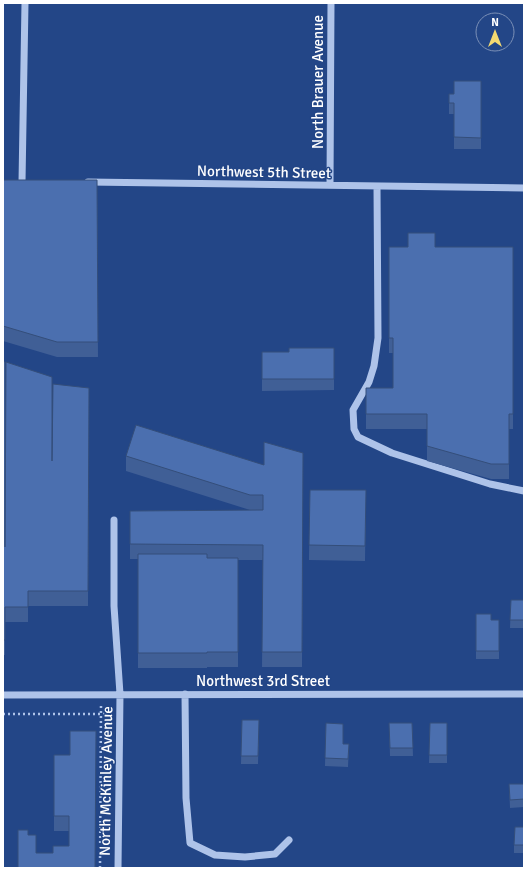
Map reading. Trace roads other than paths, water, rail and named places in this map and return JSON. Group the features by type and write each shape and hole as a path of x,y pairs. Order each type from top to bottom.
{"street":[{"path":"25,3 19,182 30,182"},
{"name":"North Brauer Avenue","path":"330,185 331,3"},
{"name":"Northwest 5th Street","path":"77,182 524,188"},
{"path":"377,186 378,338 374,366 353,410 354,430 358,437 392,453 490,484 524,491"},
{"name":"North McKinley Avenue","path":"114,520 114,606 120,694 118,868"},
{"path":"185,694 186,798 190,843 215,855 245,857 275,854 289,840"},
{"name":"Northwest 3rd Street","path":"3,695 524,694"}]}
